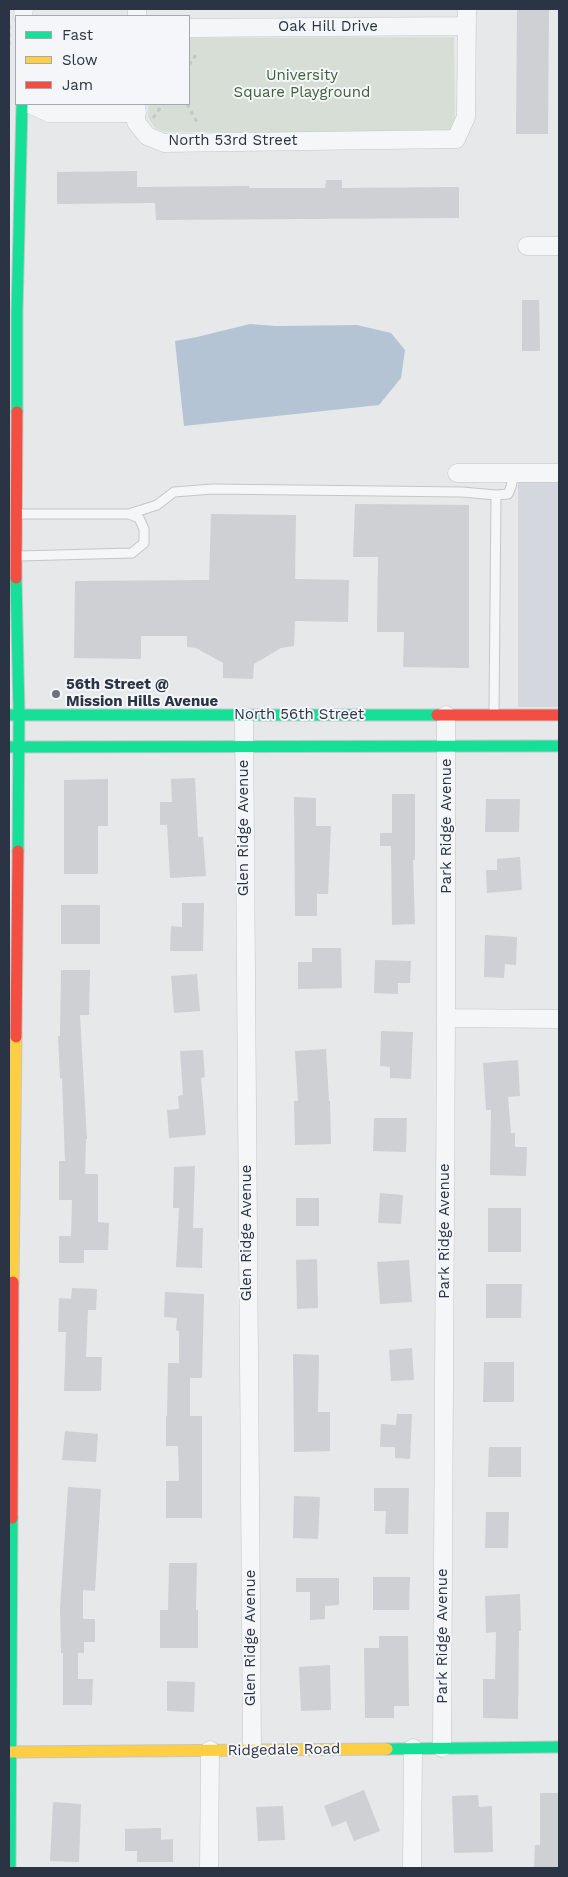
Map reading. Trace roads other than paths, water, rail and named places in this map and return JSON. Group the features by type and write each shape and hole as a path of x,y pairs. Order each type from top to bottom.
{"street":[{"name":"Oak Hill Drive","path":"190,28 467,17"},
{"name":"North 53rd Street","path":"141,113 136,122 146,136 164,143 456,139 466,117 467,17"},
{"path":"10,1868 13,645 16,556 14,518 13,310 22,105"},
{"path":"32,105 49,113 141,113"},
{"path":"527,246 559,246"},
{"path":"457,473 559,473"},
{"name":"North 56th Street","path":"14,715 559,715"},
{"name":"Park Ridge Avenue","path":"442,1748 446,715"},
{"name":"Glen Ridge Avenue","path":"244,716 252,1750"},
{"name":"North 56th Street","path":"14,747 559,746"},
{"path":"446,1018 559,1019"},
{"name":"Ridgedale Road","path":"10,1752 559,1747"},
{"path":"412,1868 413,1748"},
{"path":"209,1868 210,1750"}],"lane":[{"path":"14,518 34,513 129,514 157,504 174,492 213,489 508,494 514,473"},
{"path":"494,715 496,495"},
{"path":"16,556 132,553 144,543 144,529 138,518 129,514"}],"water":[{"path":"250,324 276,326 357,325 391,333 405,350 401,378 379,405 184,426 175,341"}],"place":[{"name":"56th Street @ Mission Hills Avenue","path":"56,694"}],"park label":[{"name":"University Square Playground","path":"302,84"}]}
